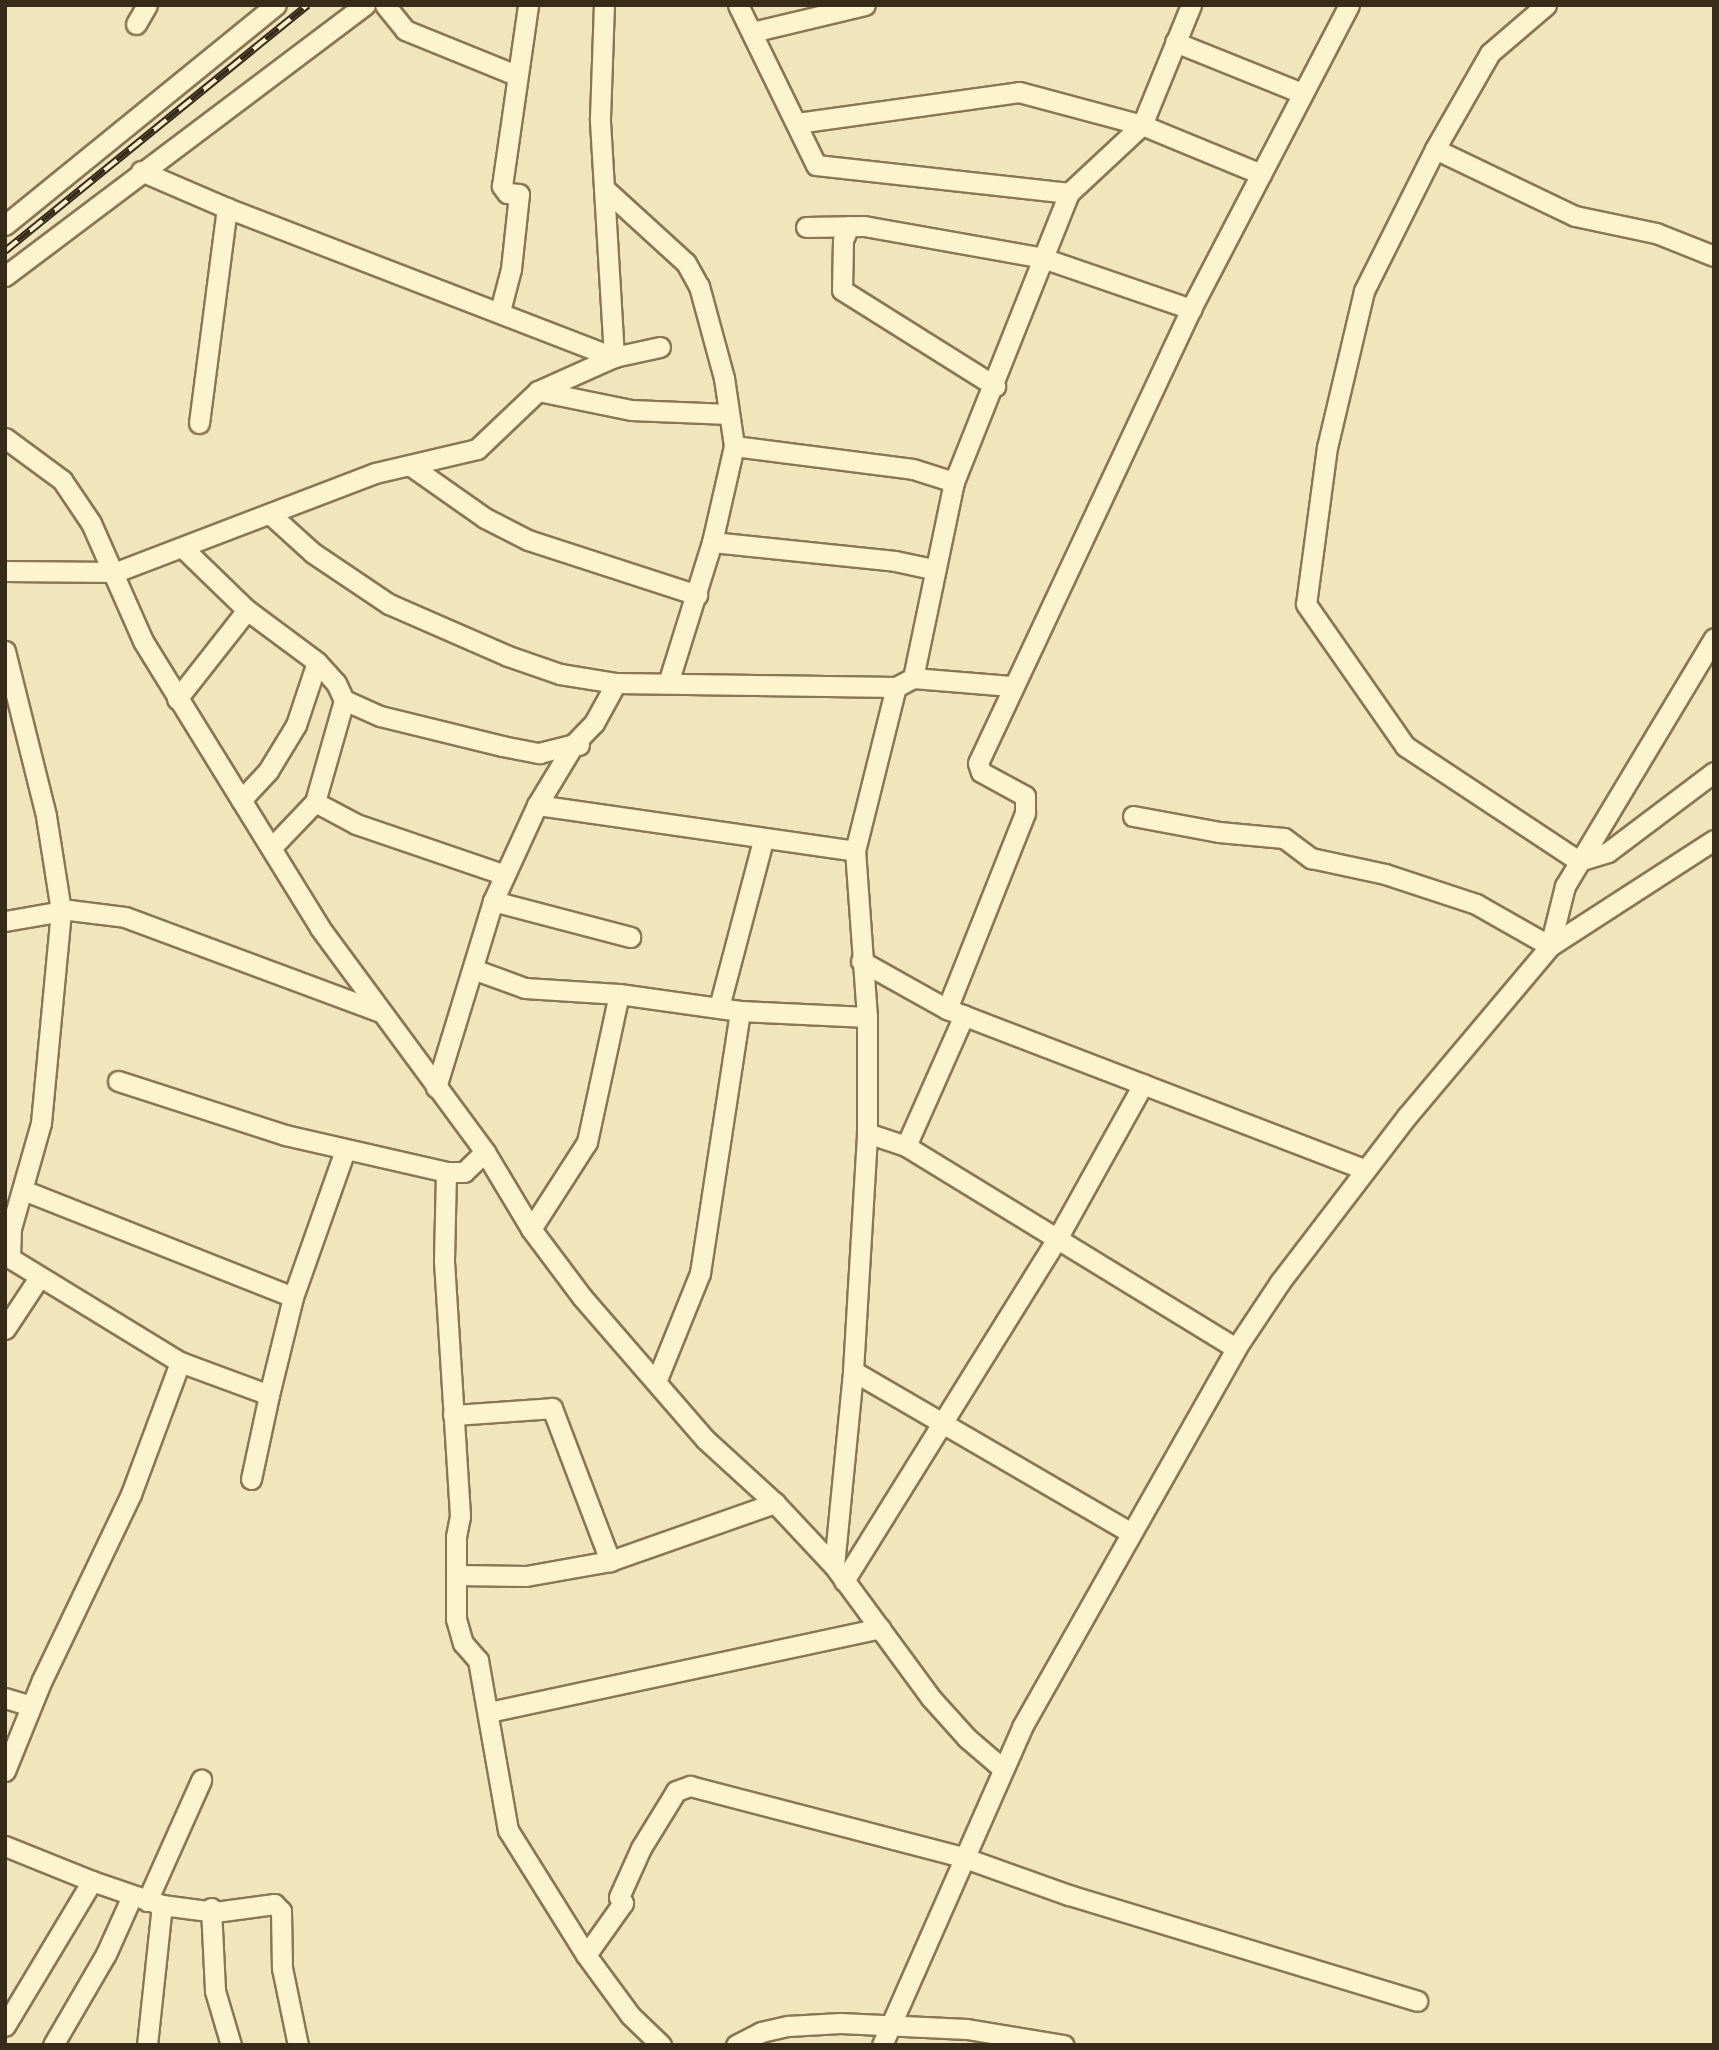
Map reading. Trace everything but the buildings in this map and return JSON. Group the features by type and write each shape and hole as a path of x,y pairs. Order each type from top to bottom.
{"street":[{"path":"136,24 147,5"},
{"path":"5,225 276,5"},
{"path":"5,276 365,5"},
{"path":"385,5 405,30 516,75"},
{"path":"500,311 511,269 519,194 506,193 502,186 528,5"},
{"path":"604,5 600,118 614,357"},
{"path":"738,5 816,165 1069,193"},
{"path":"752,32 841,8 865,5"},
{"path":"839,1574 867,1133 867,1017 855,851 904,682 954,482 995,386 1043,257 1069,193 1142,125 1191,5"},
{"path":"906,1146 1025,813 1026,796 981,772 978,763 1011,686 1191,309 1349,5"},
{"path":"1546,5 1490,52 1435,149 1364,291 1327,447 1306,604 1405,746 1579,860 1608,852 1714,772"},
{"path":"1175,42 1302,93"},
{"path":"797,123 1019,92 1142,125 1261,174"},
{"path":"1435,149 1575,216 1656,233 1714,256"},
{"path":"141,171 227,208 614,357"},
{"path":"606,190 686,263 699,286 724,378 734,446 712,542 669,680"},
{"path":"199,423 227,208"},
{"path":"806,227 849,226 1043,257 1191,309"},
{"path":"849,226 843,240 842,290 995,386"},
{"path":"5,571 116,572 375,473 477,449 538,391 614,357 660,347"},
{"path":"538,391 631,410 729,414"},
{"path":"5,439 62,480 116,572 125,603 177,699 273,846 320,928 378,1011 485,1152 531,1229 582,1297 706,1440 775,1503 839,1574 931,1698 967,1738 1002,1768"},
{"path":"734,446 913,469 954,482"},
{"path":"411,466 485,518 528,540 697,595"},
{"path":"270,514 313,553 389,604 508,656 560,674 616,682 904,682 1011,686"},
{"path":"712,542 895,561 933,569"},
{"path":"184,548 247,610 317,662 336,682 344,700 315,802 273,846"},
{"path":"177,699 247,610"},
{"path":"1550,946 1565,886 1639,769 1714,638"},
{"path":"5,651 13,714 46,816 61,911 41,1123 11,1228 10,1258 38,1279 180,1362 269,1395"},
{"path":"241,800 268,771 296,724 317,662"},
{"path":"436,1087 493,901 537,806 576,744 594,723 616,682"},
{"path":"344,700 380,716 502,746 539,753 576,744"},
{"path":"315,802 356,824 505,875"},
{"path":"537,806 763,841 855,851"},
{"path":"1133,816 1284,838 1311,858 1385,874 1476,904 1550,946"},
{"path":"886,2036 1002,1768 1236,1348 1364,1169 1550,946 1714,839"},
{"path":"719,1007 763,841"},
{"path":"493,901 630,937"},
{"path":"5,921 61,911 125,917 378,1011"},
{"path":"861,961 956,1012 1364,1169"},
{"path":"473,969 525,988 619,994 740,1011 867,1017"},
{"path":"531,1229 587,1142 619,994"},
{"path":"656,1382 700,1273 740,1011"},
{"path":"118,1081 345,1150 446,1172 464,1172 485,1152"},
{"path":"839,1574 945,1425 1058,1237 1143,1084"},
{"path":"867,1133 906,1146 1236,1348"},
{"path":"251,1479 293,1297 345,1150"},
{"path":"446,1172 444,1261 460,1516 456,1619 463,1643 478,1660 508,1830 586,1955 630,2015 661,2045"},
{"path":"23,1190 293,1297"},
{"path":"5,1329 38,1279"},
{"path":"5,1771 31,1706 131,1494 180,1362"},
{"path":"853,1371 1131,1533"},
{"path":"453,1416 552,1408 561,1421 610,1562"},
{"path":"456,1574 526,1576 610,1562 775,1503"},
{"path":"489,1712 880,1628"},
{"path":"5,1698 31,1706"},
{"path":"53,2045 106,1954 147,1901 201,1780"},
{"path":"586,1955 623,1903 619,1897 641,1848 676,1791 690,1786 962,1857 1069,1895 1417,2001"},
{"path":"5,1846 147,1901 211,1908 215,1912 274,1904 281,1911 282,1968 298,2045"},
{"path":"5,2026 92,1881"},
{"path":"147,1901 147,2045"},
{"path":"211,1908 215,1991 231,2045"},
{"path":"736,2045 761,2032 788,2026 840,2023 886,2036 967,2029 1064,2045"}],"railway":[{"path":"5,251 308,5"}]}
